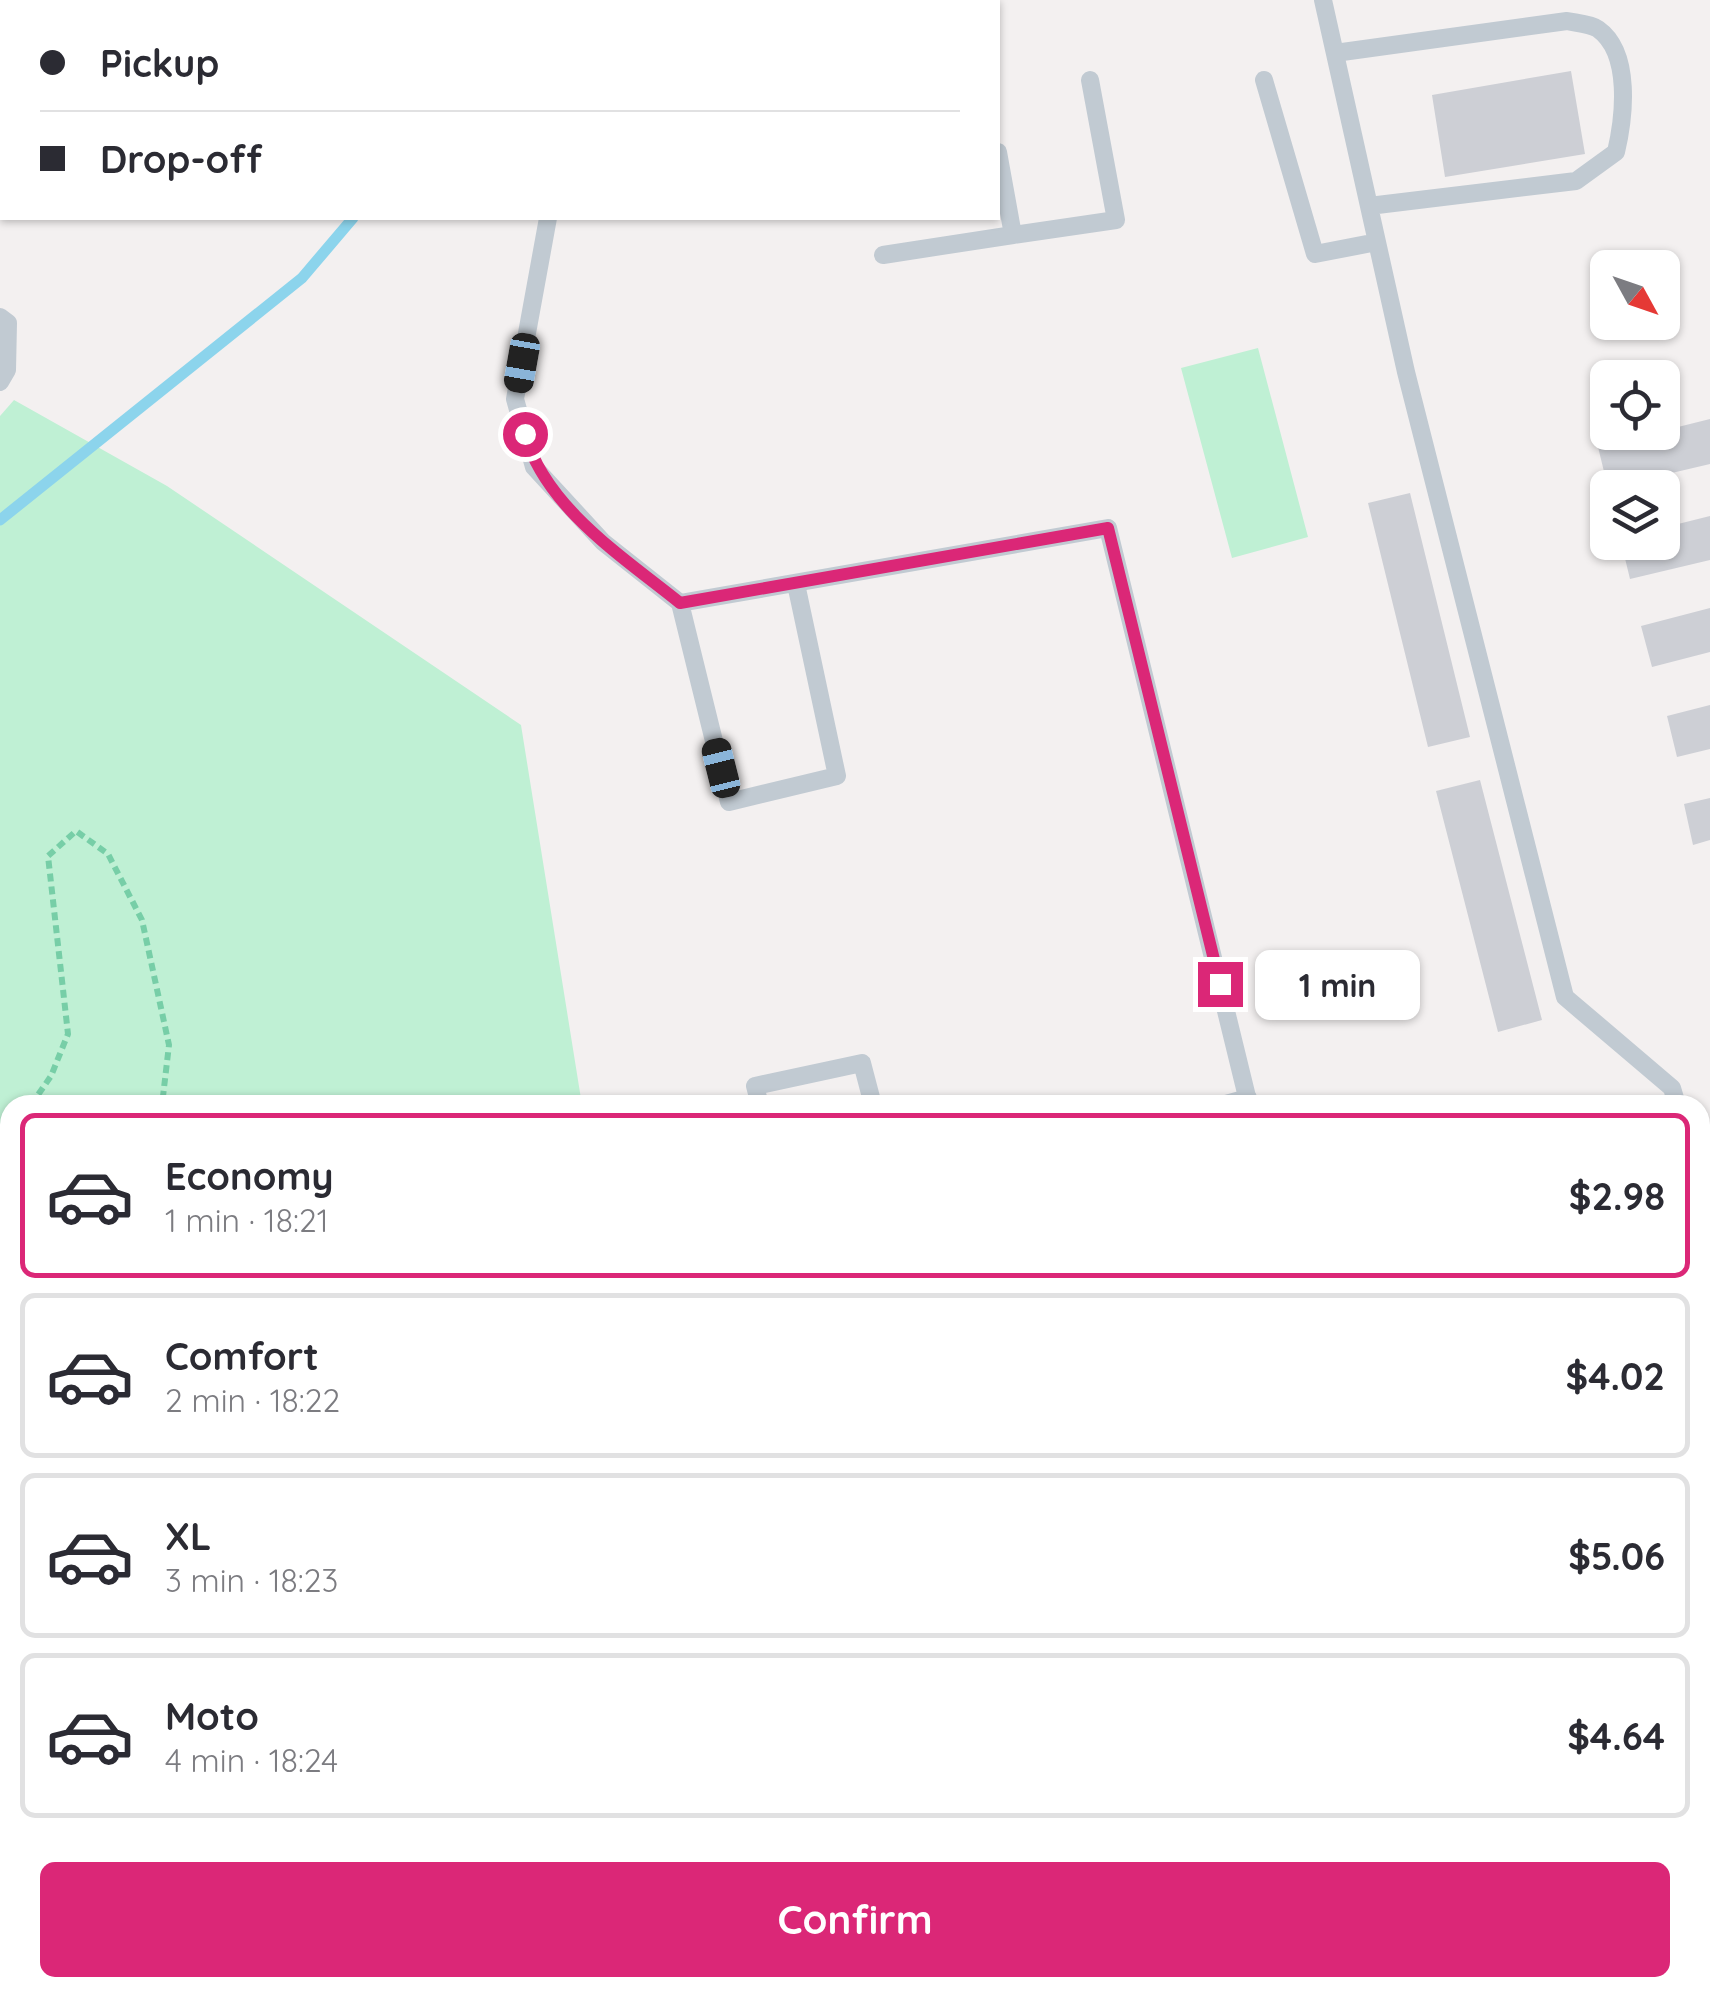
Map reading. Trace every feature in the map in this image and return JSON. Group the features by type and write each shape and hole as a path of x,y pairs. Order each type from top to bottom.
{"lane":[{"path":"1323,0 1377,242 1565,997 1672,1088 1674,1095"},
{"path":"1335,53 1567,21 1598,28 1615,50 1625,114 1616,152 1576,180 1369,206"},
{"path":"882,254 1116,220 1090,80"},
{"path":"1264,80 1315,254 1377,242"},
{"path":"1000,163 1013,235"},
{"path":"548,220 515,400 534,468 603,542 680,603 729,802 837,776 796,584"},
{"path":"0,317 8,323 6,370 0,382"},
{"path":"680,603 1108,528 1247,1095"},
{"path":"757,1095 755,1086 862,1063 870,1095"}],"path":[{"path":"38,1095 51,1076 68,1034 48,856 76,831 108,854 142,920 168,1046 163,1095"}],"green space":[{"path":"1258,348 1308,537 1232,558 1181,368"},
{"path":"14,400 167,486 521,725 580,1095 0,1095 0,416"}],"building":[{"path":"1571,71 1585,154 1445,177 1432,95"},
{"path":"1710,419 1710,464 1680,471 1604,470 1599,450 1680,450 1680,426"},
{"path":"1410,493 1470,737 1428,747 1368,503"},
{"path":"1710,516 1710,560 1630,579 1625,560 1680,560 1680,524"},
{"path":"1710,608 1710,652 1652,667 1641,626"},
{"path":"1710,705 1710,749 1677,757 1667,716"},
{"path":"1480,780 1542,1020 1498,1032 1436,791"},
{"path":"1710,798 1710,840 1693,845 1684,804"}],"waterway":[{"path":"0,520 302,278 351,220"}],"route":[{"path":"525,434 534,468 603,542 680,603 1108,528 1220,984"}]}
